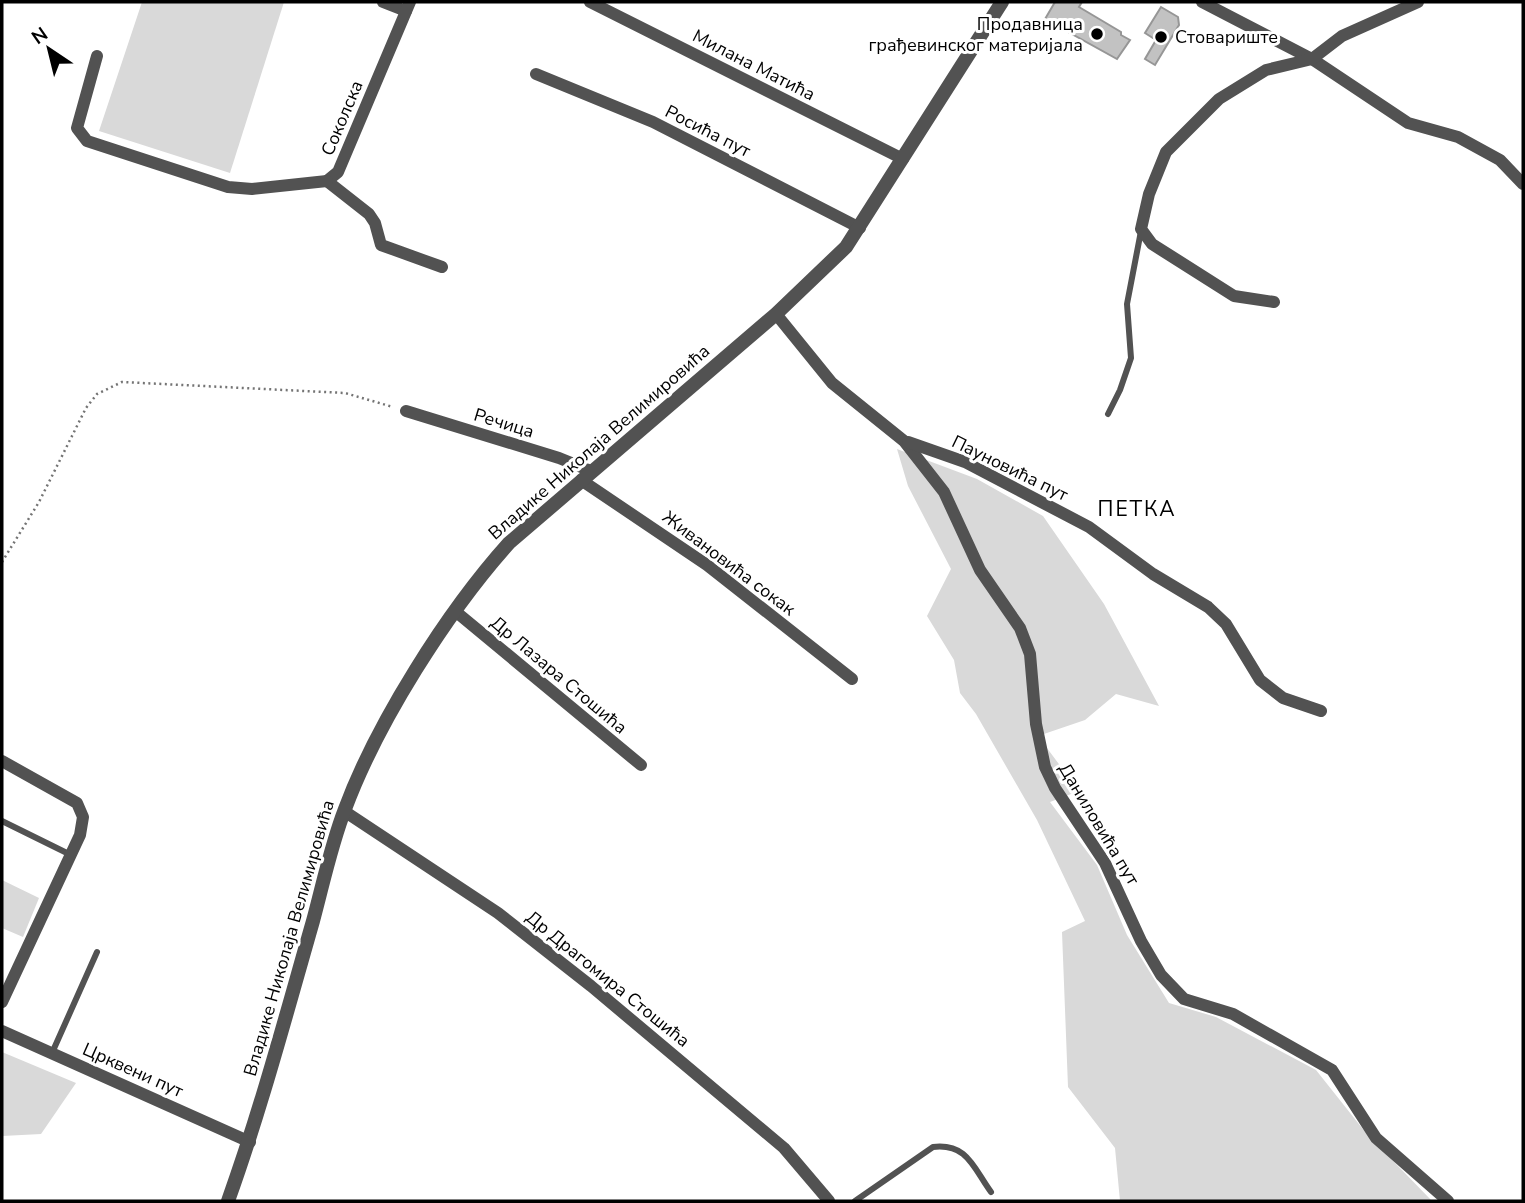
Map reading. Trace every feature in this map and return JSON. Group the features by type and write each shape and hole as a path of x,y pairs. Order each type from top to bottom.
{"street":[{"path":"383,2 408,6"},
{"name":"Милана Матића","path":"590,2 904,159"},
{"name":"Владике Николаја Велимировића","path":"228,1201 250,1142 344,811 401,697 455,611 479,577 509,543 820,275 860,228 1002,2"},
{"path":"1202,2 1312,59 1408,123 1458,137 1500,160 1523,184"},
{"path":"1274,302 1234,296 1152,244 1141,229 1149,194 1166,152 1194,121 1219,99 1266,70 1312,59 1342,36 1418,2"},
{"name":"Соколска","path":"408,6 338,172 327,181 369,214 375,223 380,245 442,267"},
{"path":"97,56 77,128 87,141 228,187 252,189 327,181"},
{"name":"Росића пут","path":"536,74 653,122 860,228"},
{"name":"Даниловића пут","path":"776,314 832,383 904,441 944,492 980,570 1020,628 1030,654 1037,724 1045,767 1055,788 1105,863 1141,941 1161,975 1184,999 1233,1014 1332,1070 1376,1138 1448,1201"},
{"name":"Речица","path":"406,411 559,458 586,475"},
{"name":"Пауновића пут","path":"904,441 965,462 1089,527 1153,574 1208,607 1226,624 1260,680 1283,698 1321,711"},
{"name":"Живановића сокак","path":"586,475 707,565 852,679"},
{"name":"Др Лазара Стошића","path":"455,611 641,765"},
{"path":"2,761 77,803 83,817 80,835 2,1002"},
{"name":"Др Драгомира Стошића","path":"344,811 498,913 591,986 784,1148 829,1201"},
{"name":"Црквени пут","path":"2,1031 250,1142"}],"lane":[{"path":"1108,414 1121,390 1131,358 1127,304 1141,229"},
{"path":"2,821 71,855"},
{"path":"52,1053 97,952"},
{"path":"855,1201 933,1147 948,1145 961,1149 990,1192"}],"path":[{"path":"2,562 39,502 86,408 97,394 109,386 122,382 345,393 406,411"}],"shaded area":[{"path":"142,2 284,2 230,173 99,131"},
{"path":"897,449 977,479 1043,516 1104,604 1159,706 1116,694 1085,720 1038,736 1079,791 1050,802 1097,865 1127,935 1169,1003 1216,1017 1316,1070 1366,1133 1432,1201 1120,1201 1115,1148 1068,1087 1062,932 1085,921 1037,820 976,714 960,693 954,660 927,616 951,569 908,486"},
{"path":"2,880 39,898 23,937 2,928"},
{"path":"2,1052 76,1083 41,1134 2,1136"}],"building":[{"name":"Продавница грађевинског материјала","path":"1055,2 1082,2 1079,7 1130,40 1117,59 1045,19"},
{"name":"Стовариште","path":"1161,7 1178,17 1179,25 1155,65 1145,59 1156,40 1145,33"}],"place":[{"name":"Продавница грађевинског материјала","path":"1097,34"},
{"name":"Стовариште","path":"1161,37"}],"district":[{"name":"ПЕТКА","path":"1137,509"}]}
